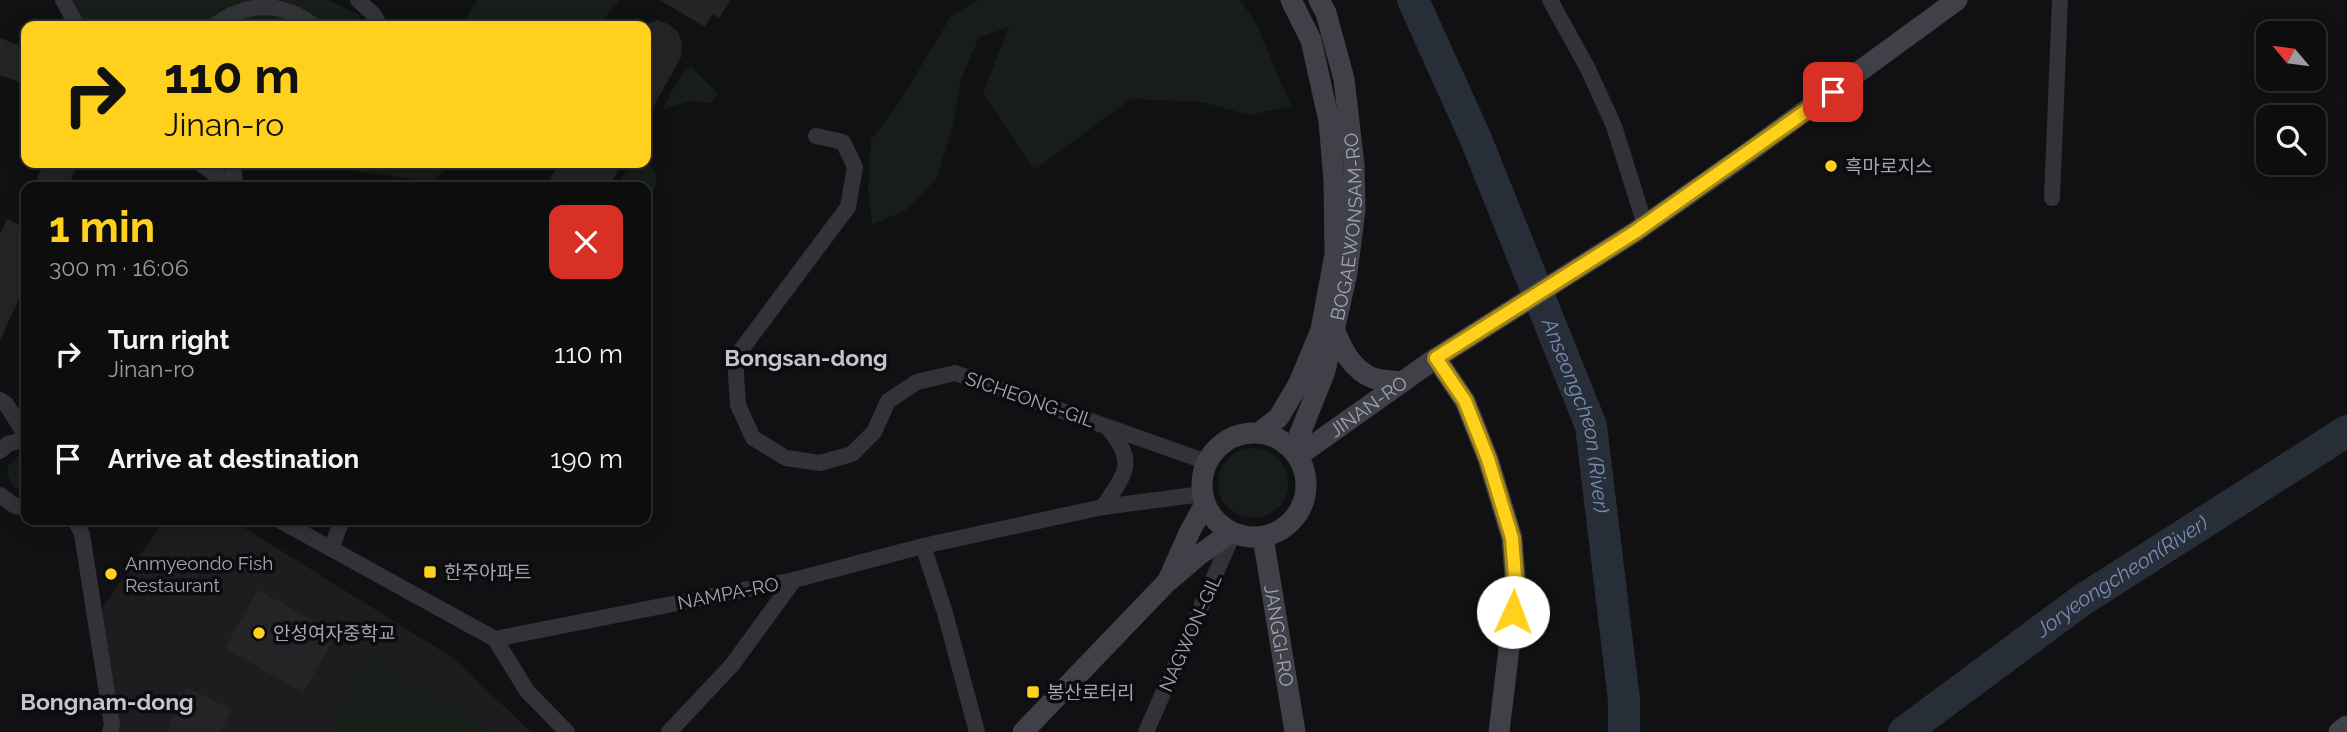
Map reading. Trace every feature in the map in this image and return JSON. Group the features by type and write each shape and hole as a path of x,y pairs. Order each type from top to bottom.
{"main road":[{"name":"BOGAEWONSAM-RO","path":"1259,433 1279,417 1299,383 1321,330 1335,254 1334,181 1329,121 1311,40 1291,0"},
{"name":"BOGAEWONSAM-RO","path":"1295,453 1325,371 1347,273 1355,210 1344,79 1326,13 1319,0"},
{"name":"JINAN-RO","path":"1295,453 1436,358 1640,229 1958,0"},
{"path":"1334,329 1341,347 1353,365 1373,378 1402,382"},
{"path":"1436,358 1465,401 1488,459 1512,538 1516,590 1499,732"},
{"path":"1166,583 1203,499 1202,477 1207,462 1218,447 1233,437 1250,432 1274,437 1295,453 1305,472 1306,490 1301,508 1292,522 1279,532 1263,537 1247,538 1232,534 1217,523 1203,499"},
{"path":"1023,732 1166,583 1199,555 1232,534"},
{"name":"JANGGI-RO","path":"1263,537 1295,732"},
{"path":"2339,732 2347,726"}],"street":[{"path":"63,0 74,21"},
{"path":"358,0 377,21"},
{"path":"1550,0 1588,69 1614,126 1640,229"},
{"path":"2052,198 2060,0"},
{"path":"221,21 230,14 250,7 276,8 308,21"},
{"name":"SICHEONG-GIL","path":"816,136 843,142 855,167 848,207 735,358 738,405 753,438 786,458 820,463 852,454 874,432 888,401 917,382 955,373 1207,462"},
{"path":"207,168 227,182"},
{"path":"0,400 6,404 21,430"},
{"path":"1103,507 1125,469 1126,455 1122,445 1107,426"},
{"path":"0,451 8,444 21,440"},
{"path":"0,495 15,506 21,507"},
{"name":"NAMPA-RO","path":"495,639 794,580 923,545 1103,507 1203,499"},
{"path":"78,525 82,534 112,725 110,732"},
{"path":"288,525 495,639 527,691 567,732"},
{"path":"331,549 340,525"},
{"name":"NAGWON-GIL","path":"1146,732 1232,534"},
{"path":"923,545 978,732"},
{"path":"669,732 733,665 794,580"}],"shaded area":[{"path":"70,0 328,0 359,15 359,21 73,21"},
{"path":"478,0 620,0 601,21 465,21"},
{"path":"979,0 1240,0 1256,23 1291,106 1249,115 1203,102 1131,99 1034,170 983,93 1009,27 979,37 961,79 952,127 937,178 905,211 872,224 868,190 871,140 899,103 951,16"},
{"path":"691,67 718,93 711,103 689,101 662,109 684,70"},
{"path":"651,166 657,176 651,193 651,182 620,182 627,168"},
{"path":"334,168 446,168 433,182"},
{"path":"1253,448 1278,458 1288,483 1278,508 1253,518 1228,508 1218,483 1228,458"},
{"path":"21,456 21,490 15,488 7,475 8,467"},
{"name":"안성여자중학교","path":"161,525 240,525 453,658 531,732 118,732 102,608"},
{"path":"370,659 491,732 333,732"}],"building":[{"path":"660,0 730,0 719,18 712,14 705,27"},
{"path":"658,20 670,25 678,32 682,43 681,57 651,111 651,22"},
{"path":"0,38 21,46 21,83 0,75"},
{"path":"42,168 76,168 70,182 35,182"},
{"path":"556,168 619,168 612,182 549,182"},
{"path":"7,219 21,226 21,295 0,340 0,234"},
{"path":"258,590 337,634 303,693 225,648"},
{"path":"187,688 232,709 221,732 167,732"}],"waterway":[{"name":"Anseongcheon (River)","path":"1413,0 1475,137 1591,426 1624,700 1624,732"},
{"name":"Joryeongcheon(River)","path":"1904,732 2082,600 2347,431"}],"place":[{"name":"흑마로지스","path":"1831,166"},
{"name":"한주아파트","path":"430,572"},
{"name":"Anmyeondo Fish Restaurant","path":"111,574"},
{"name":"안성여자중학교","path":"259,633"},
{"name":"봉산로터리","path":"1033,692"}],"district":[{"name":"Bongsan-dong","path":"806,358"},
{"name":"Bongnam-dong","path":"107,702"}],"route":[{"path":"1513,612 1516,590 1512,538 1488,459 1465,401 1436,358 1635,232 1833,92"}]}
